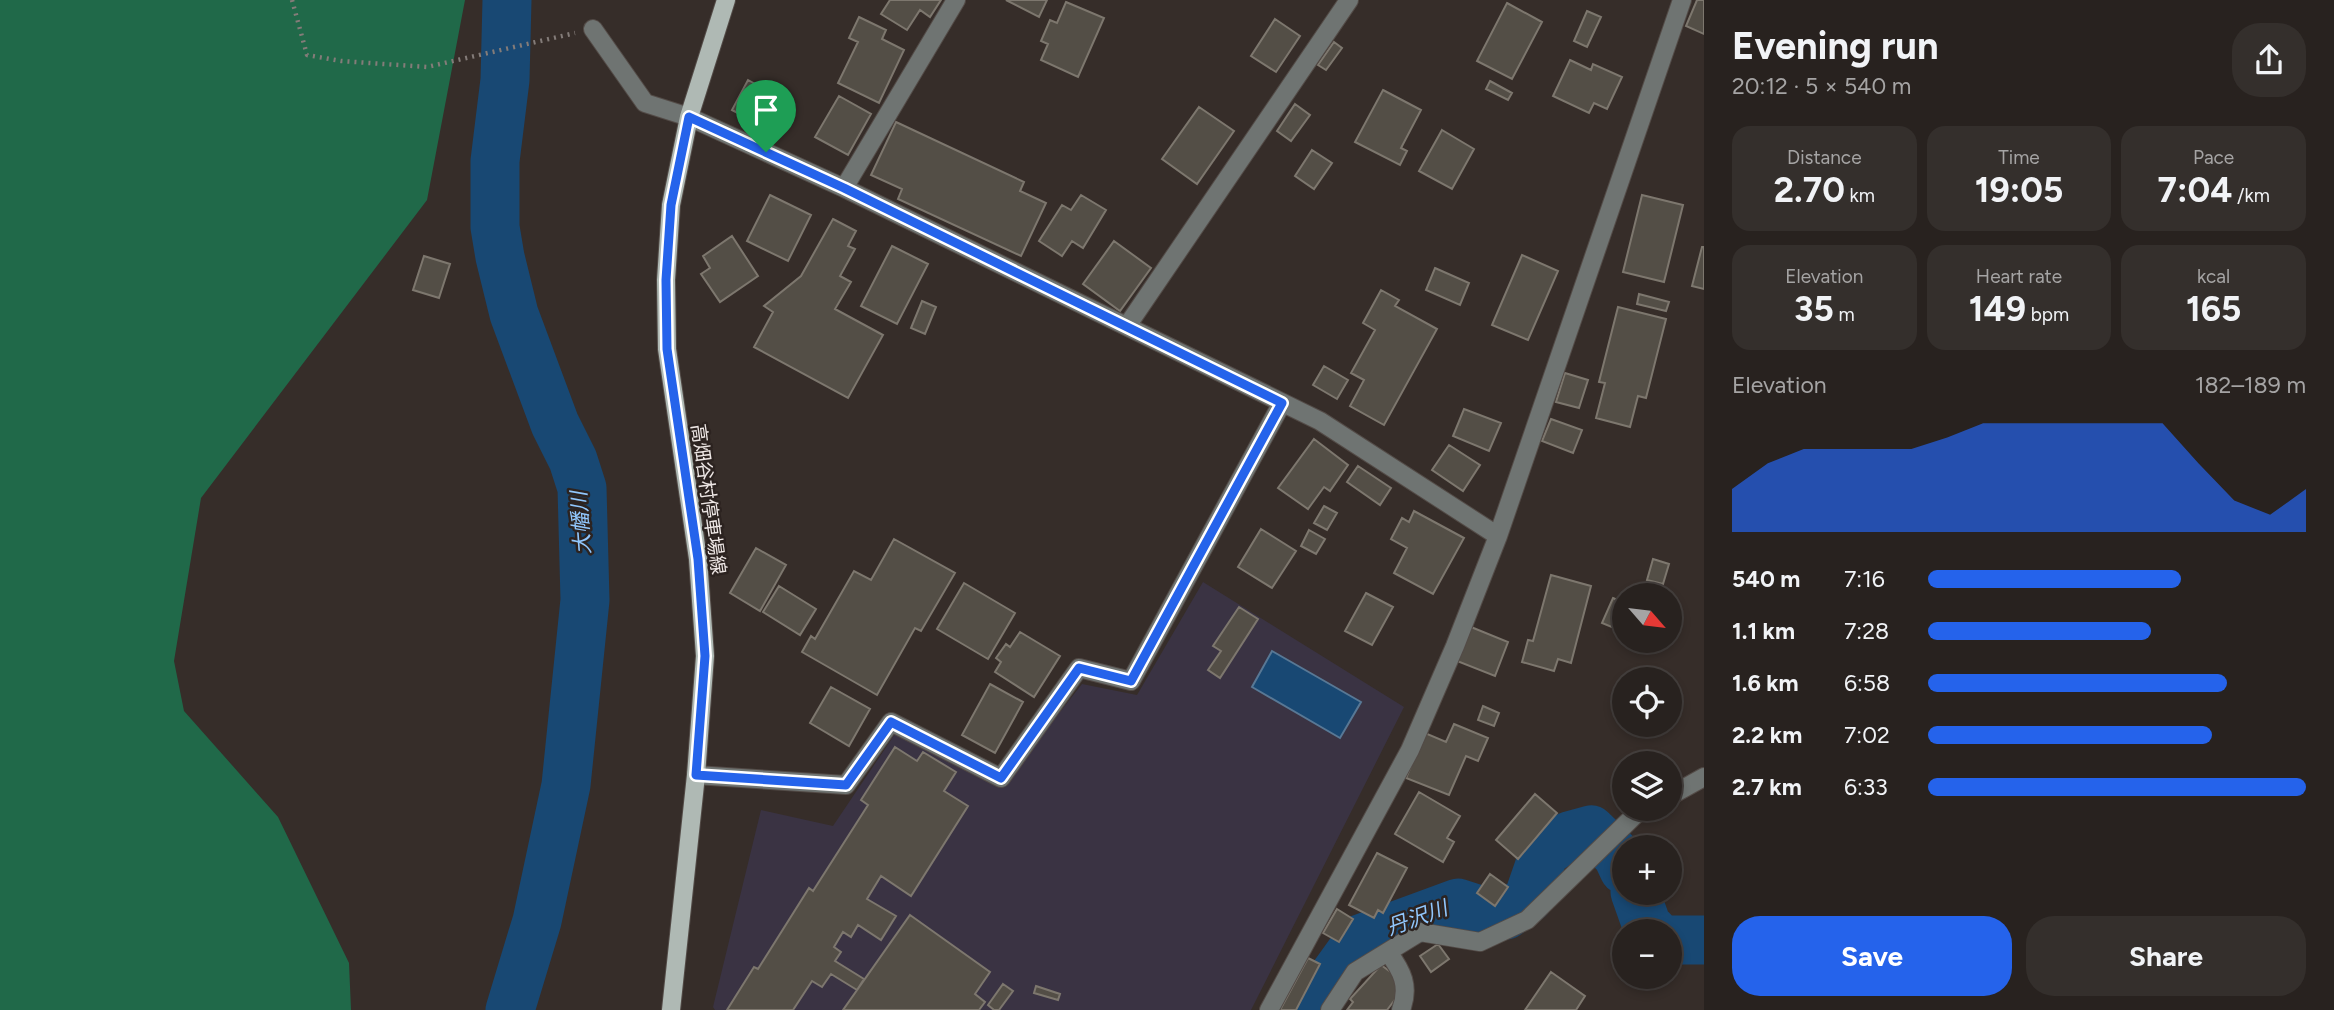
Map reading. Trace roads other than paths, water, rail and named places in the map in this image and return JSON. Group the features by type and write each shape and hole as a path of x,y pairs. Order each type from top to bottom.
{"main road":[{"name":"高畑谷村停車場線","path":"671,1010 696,775 705,656 698,559 667,349 666,280 671,205 689,117 726,0"}],"street":[{"path":"844,188 956,0"},
{"path":"1126,326 1349,0"},
{"path":"1269,1010 1410,750 1498,536 1682,0"},
{"path":"593,29 645,103 689,117 844,188 1320,421 1498,536"},
{"path":"696,775 846,785 891,722 1001,778 1079,668 1131,681 1282,403"},
{"path":"1682,789 1704,777"},
{"path":"1330,1010 1355,972 1420,932 1480,942 1527,920 1630,821"},
{"path":"1388,952 1403,973 1406,997 1401,1010"}],"water":[{"path":"1272,651 1361,702 1340,738 1252,687"}],"waterway":[{"name":"大幡川","path":"507,0 505,80 495,161 495,227 514,314 582,488 585,600 566,785 537,921 510,1010"},
{"name":"丹沢川","path":"1309,1010 1360,939 1458,903 1492,914 1506,915 1528,899 1544,853 1569,836 1591,830 1612,850"},
{"name":"丹沢川","path":"1640,905 1645,919"},
{"name":"丹沢川","path":"1682,940 1704,940"}]}
